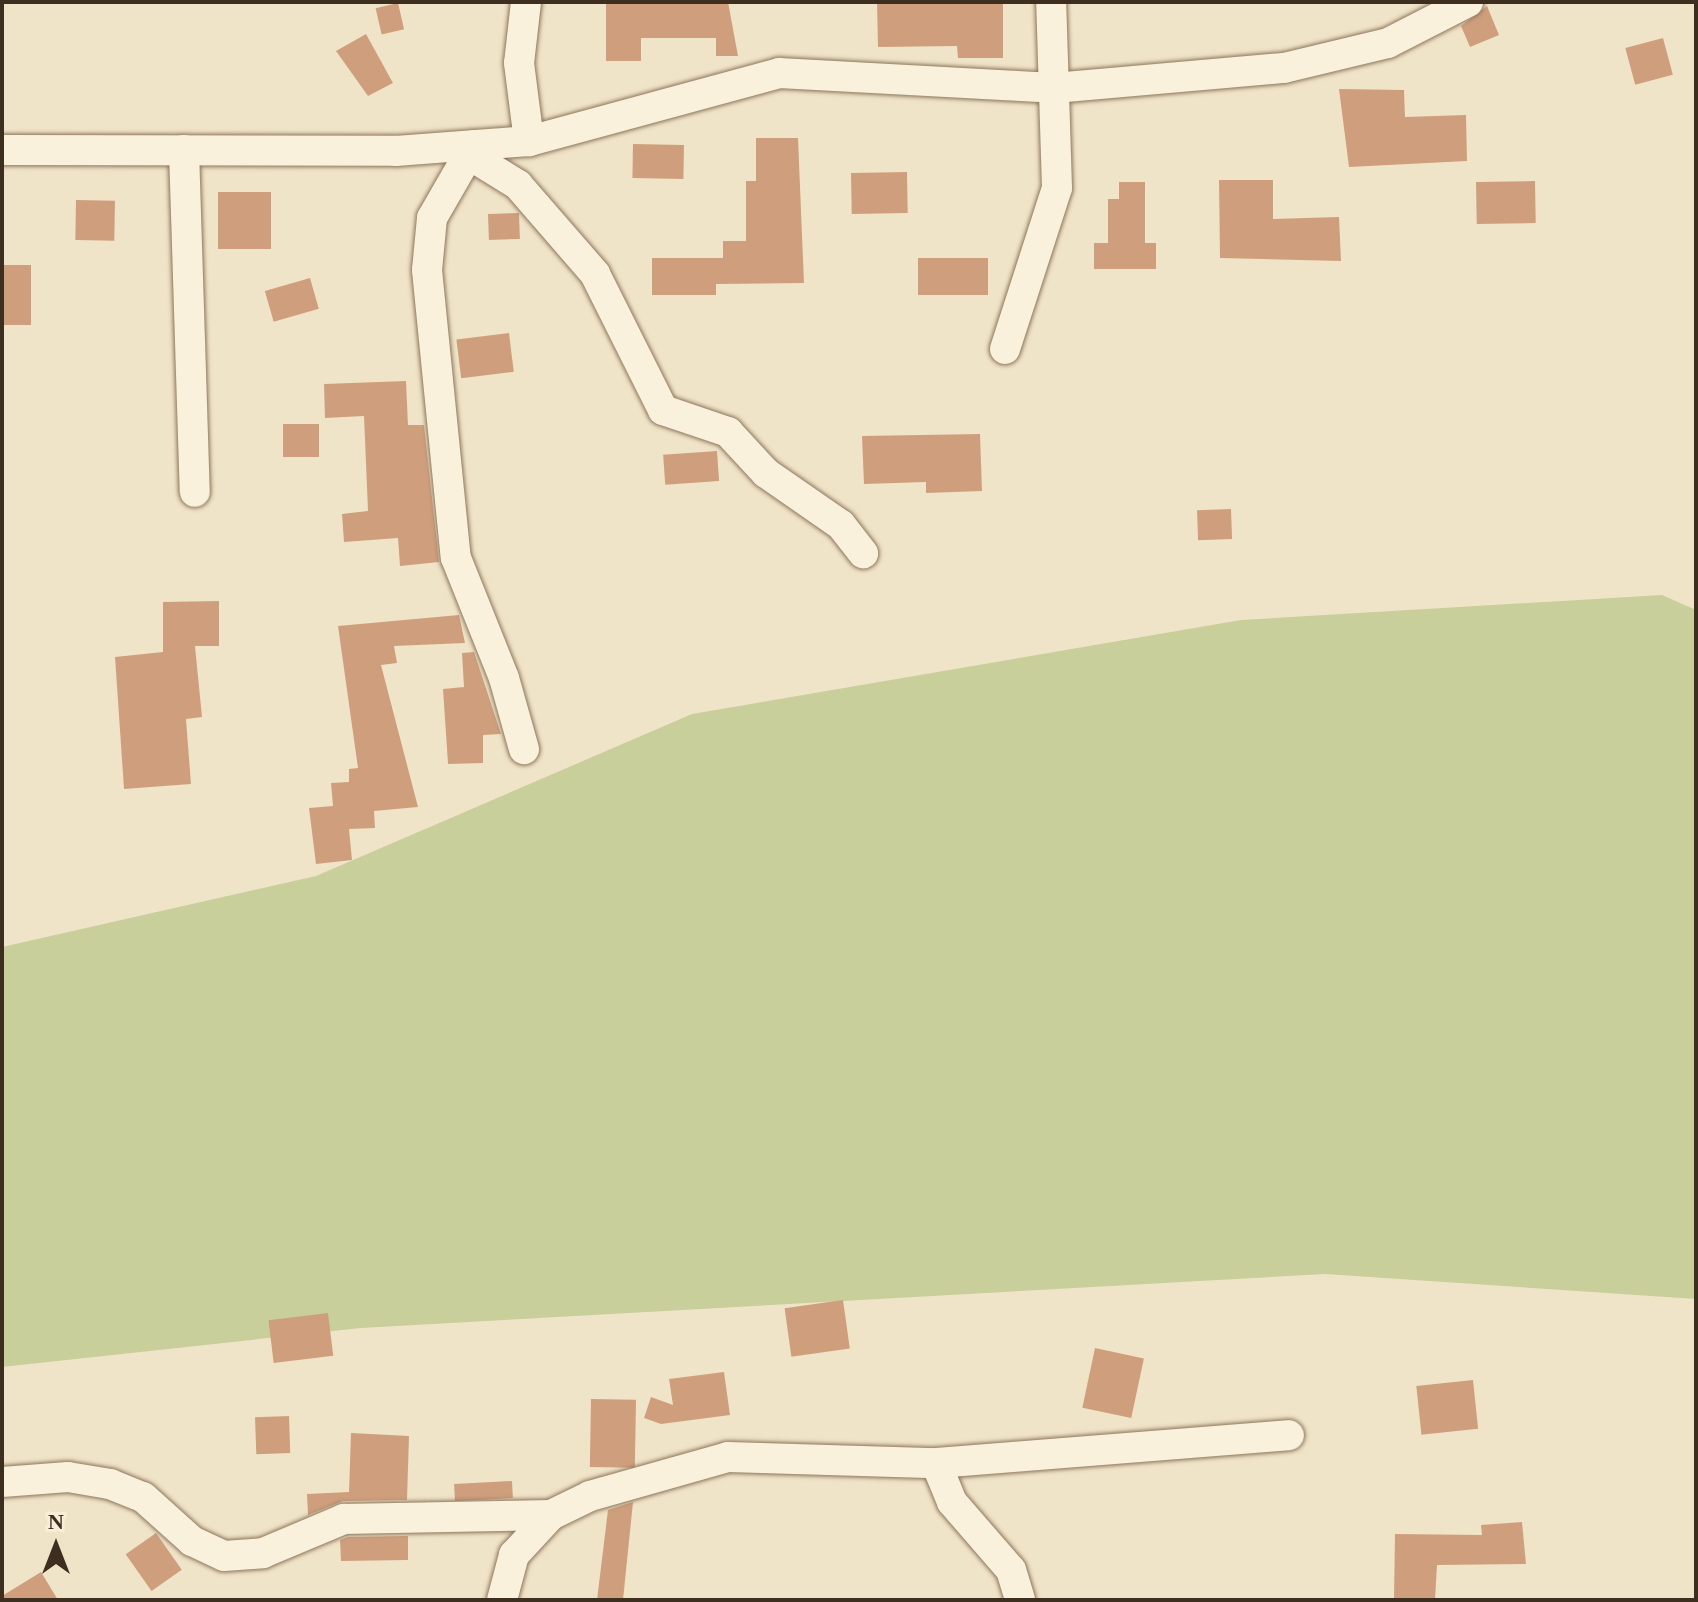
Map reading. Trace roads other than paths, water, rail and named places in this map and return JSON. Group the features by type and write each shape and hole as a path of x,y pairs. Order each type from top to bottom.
{"street":[{"path":"526,2 519,63 529,141"},
{"path":"1005,349 1057,188 1051,2"},
{"path":"2,150 471,150 529,141 779,73 1054,88 1284,68 1388,43 1468,2"},
{"path":"184,150 195,492"},
{"path":"471,150 518,185 595,274 663,410 728,432 766,473 841,525 863,553"},
{"path":"471,150 432,218 432,315 456,558 524,749"},
{"path":"502,1600 514,1555 551,1515 590,1496 745,1454 936,1463 1289,1435"},
{"path":"936,1463 952,1502 1006,1562 1020,1600"},
{"path":"2,1482 68,1477 110,1484 143,1497 192,1541 224,1556 263,1553 344,1519 551,1515"}]}
